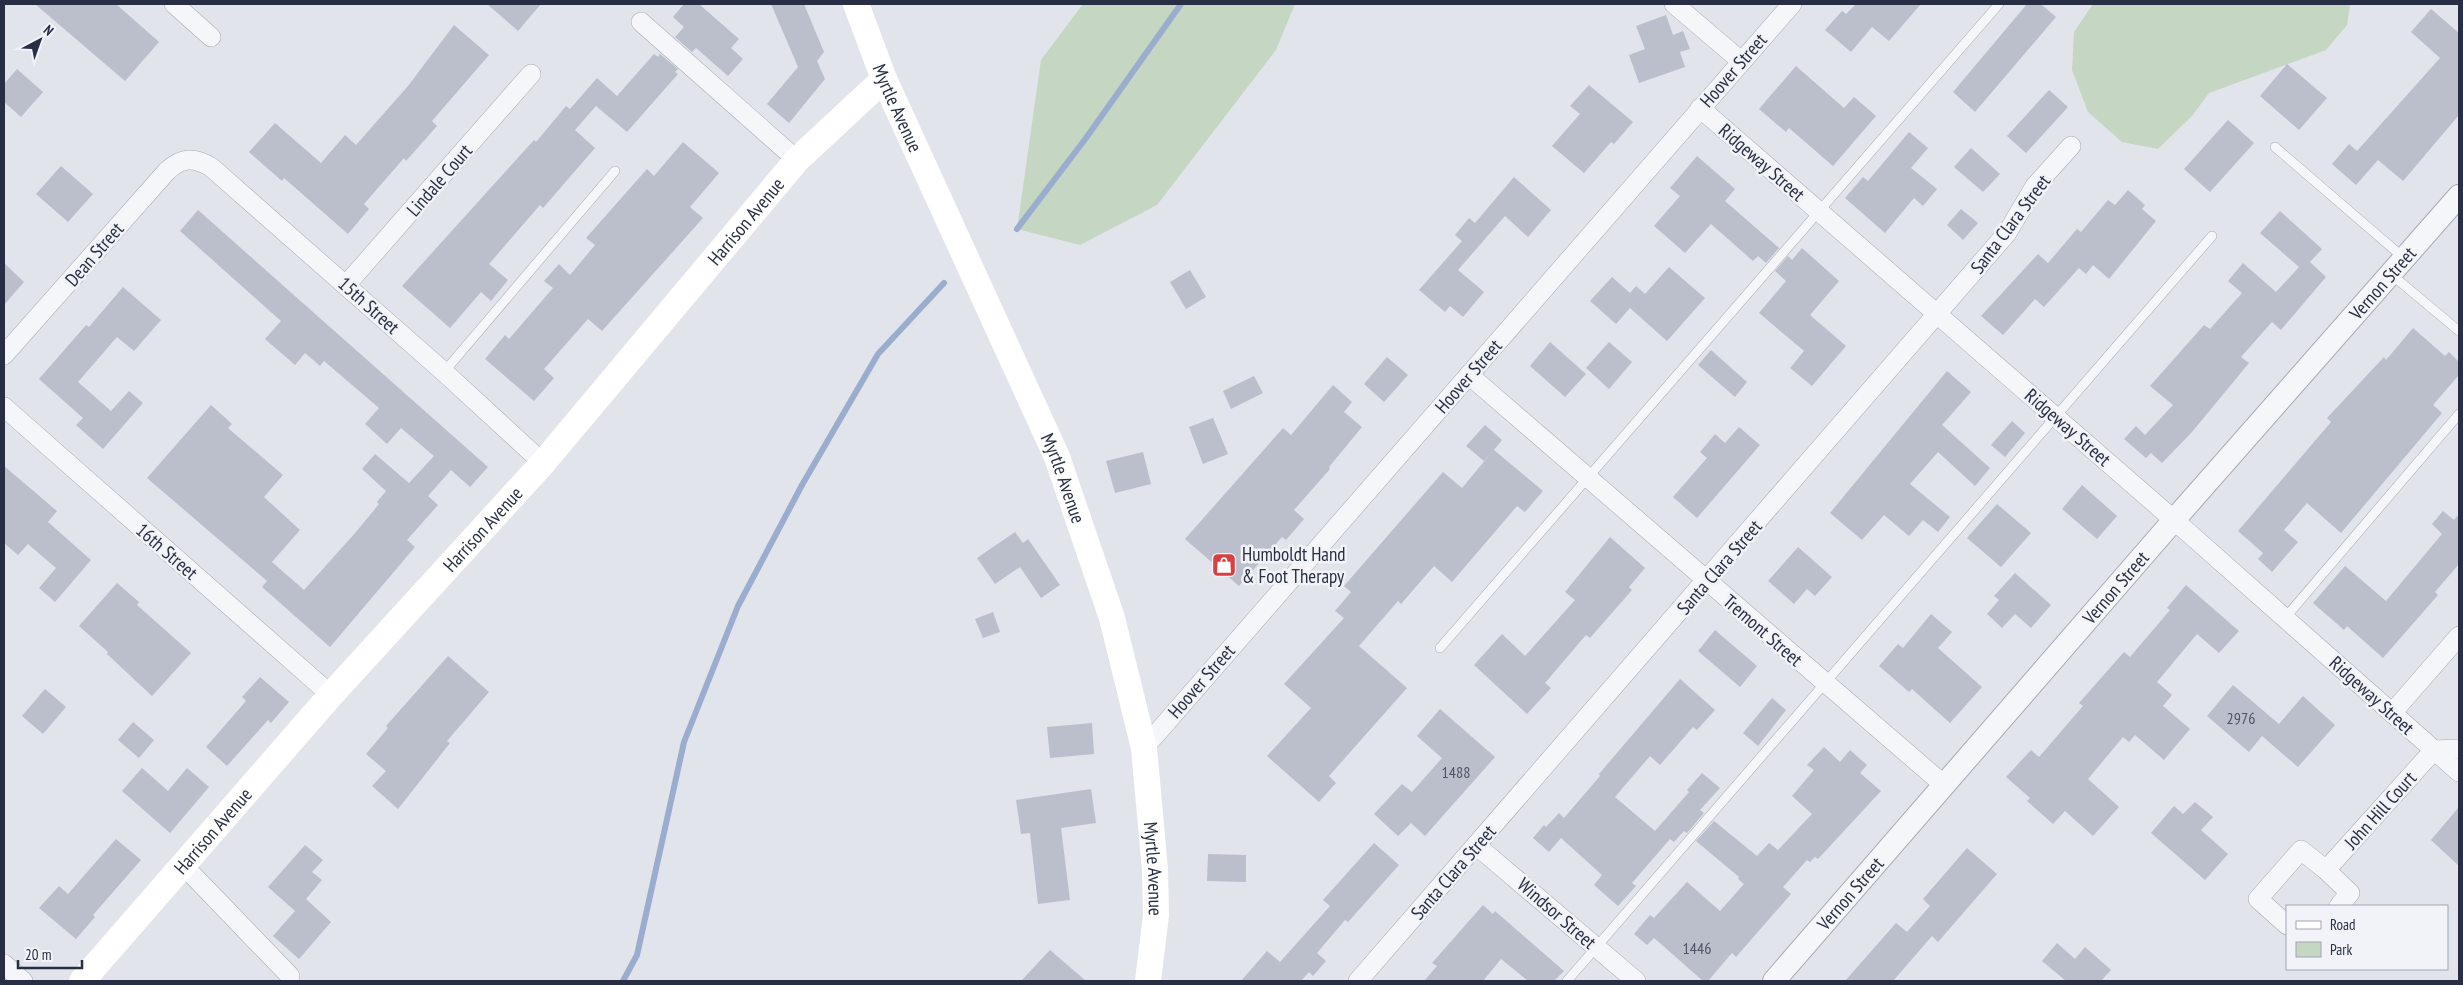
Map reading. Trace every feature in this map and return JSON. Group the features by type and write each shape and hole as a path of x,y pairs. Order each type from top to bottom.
{"main road":[{"name":"Myrtle Avenue","path":"856,4 884,79 1057,457 1112,618 1144,748 1155,870 1156,915 1148,981"},
{"name":"Harrison Avenue","path":"82,981 331,695 543,463 797,160 884,79"}],"street":[{"path":"174,4 211,36"},
{"path":"1674,4 1741,61"},
{"name":"Hoover Street","path":"1144,748 1792,4"},
{"path":"641,22 797,160"},
{"name":"Lindale Court","path":"346,285 531,74"},
{"name":"Ridgeway Street","path":"1700,108 2174,520 2459,772"},
{"name":"Santa Clara Street","path":"1358,981 1938,314 2007,233 2035,186 2071,146"},
{"name":"15th Street","path":"188,158 211,167 444,372 543,463"},
{"name":"Dean Street","path":"4,355 167,171 174,164 188,158"},
{"name":"Vernon Street","path":"1774,981 2174,520 2399,267 2459,196"},
{"name":"Tremont Street","path":"1469,375 1944,786"},
{"name":"16th Street","path":"4,407 331,695"},
{"path":"2392,713 2459,636"},
{"path":"2434,750 2459,749"},
{"name":"John Hill Court","path":"2326,870 2434,750"},
{"name":"Windsor Street","path":"1477,846 1636,981"},
{"path":"2286,924 2258,899 2301,850 2350,893 2340,905"},
{"path":"183,865 290,976"},
{"path":"4,964 23,981"}],"lane":[{"path":"1440,648 1999,4"},
{"path":"2275,147 2399,267 2459,332"},
{"path":"444,372 616,171"},
{"path":"1567,981 2212,236"},
{"path":"2285,618 2459,414"}],"green space":[{"path":"1083,4 1295,4 1276,50 1157,205 1080,245 1017,229 1041,60"},
{"path":"2093,4 2350,4 2347,25 2326,50 2209,93 2192,116 2158,149 2122,142 2088,112 2072,70 2074,32"}],"building":[{"path":"35,4 116,4 159,42 125,81"},
{"path":"487,4 541,4 518,31"},
{"path":"684,4 699,4 739,39 731,48 743,59 728,76 696,48 692,52 675,37 684,27 673,17"},
{"path":"771,4 804,4 824,52 817,61 825,79 789,123 767,104 798,67"},
{"path":"1856,4 1921,4 1889,41 1872,27 1851,52 1825,30 1842,11 1846,14"},
{"path":"2027,4 2041,4 2056,17 1975,112 1953,92"},
{"path":"2431,9 2459,33 2459,115 2403,181 2378,160 2356,185 2332,164 2349,144 2357,151 2440,58 2411,32"},
{"path":"1666,15 1673,35 1683,31 1690,49 1680,52 1685,67 1639,83 1629,55 1645,49 1636,26"},
{"path":"454,25 489,55 432,121 437,126 406,161 404,158 364,204 369,209 348,234 284,178 282,181 249,152 275,123 321,163 345,135 356,145 408,86"},
{"path":"654,54 658,57 660,54 678,69 675,72 678,74 627,132 596,106 575,130 595,148 543,208 540,205 489,264 508,280 491,301 481,292 450,328 402,286 534,140 536,142 566,106 570,109 597,78 617,96"},
{"path":"2287,64 2327,98 2299,130 2260,96"},
{"path":"1796,66 1844,108 1854,97 1876,116 1833,166 1789,128 1786,132 1759,109"},
{"path":"17,69 43,92 21,117 4,102 4,84"},
{"path":"1589,85 1633,122 1614,144 1611,142 1584,173 1552,146 1580,114 1570,106"},
{"path":"2049,90 2068,107 2026,153 2007,136"},
{"path":"2228,120 2254,143 2210,192 2184,169"},
{"path":"1909,132 1928,148 1911,168 1937,189 1923,206 1914,198 1885,233 1845,198 1863,177 1868,181"},
{"path":"683,142 719,173 690,207 703,218 602,331 588,319 544,369 554,378 534,401 485,359 505,335 509,339 553,288 544,281 559,264 570,275 595,245 586,238 647,169 654,176"},
{"path":"1971,148 2000,174 1983,192 1954,167"},
{"path":"1697,156 1735,189 1725,201 1779,248 1766,263 1758,256 1753,261 1711,224 1685,253 1654,226 1680,196 1670,188"},
{"path":"61,166 93,194 68,222 36,194"},
{"path":"1514,177 1551,210 1528,237 1505,216 1458,270 1484,292 1463,317 1450,306 1445,312 1419,290 1462,241 1455,235 1469,218 1475,223"},
{"path":"2128,190 2145,205 2142,209 2156,221 2109,279 2093,265 2086,274 2079,268 2044,307 2035,299 2003,335 1981,316 2038,254 2048,263 2077,229 2081,232 2108,200 2115,205"},
{"path":"1961,209 1978,223 1963,240 1947,225"},
{"path":"198,210 488,467 470,487 451,470 428,496 438,505 407,540 415,547 330,647 262,587 267,581 147,478 211,405 232,424 228,428 283,475 264,497 300,530 272,562 304,590 356,532 379,504 377,502 386,491 362,469 375,454 409,483 434,456 401,428 387,444 365,424 379,408 324,361 320,366 305,353 295,365 265,339 281,321 180,231"},
{"path":"2280,211 2322,249 2310,262 2326,277 2281,330 2272,322 2241,357 2249,363 2192,432 2162,463 2151,453 2146,458 2124,439 2136,426 2145,435 2173,405 2150,386 2204,325 2210,329 2242,293 2228,281 2243,263 2276,292 2299,267 2260,233"},
{"path":"1802,248 1839,281 1810,315 1846,346 1812,386 1790,368 1804,351 1759,313 1786,281 1775,271 1788,256 1792,260"},
{"path":"4,263 24,282 4,305"},
{"path":"1669,267 1705,298 1667,341 1630,308 1616,324 1590,301 1612,277 1630,293 1636,286 1645,294"},
{"path":"1190,270 1206,297 1186,309 1170,282"},
{"path":"123,287 161,320 134,351 117,337 78,382 111,411 129,391 143,403 103,449 76,425 83,418 39,379 86,325 89,327"},
{"path":"2413,328 2445,356 2449,352 2459,362 2459,375 2433,405 2442,413 2341,533 2307,503 2284,530 2298,542 2272,572 2258,559 2263,553 2238,531 2331,422 2327,418 2384,357 2386,360"},
{"path":"1550,342 1586,374 1565,397 1530,366"},
{"path":"1609,342 1632,362 1609,389 1586,368"},
{"path":"1711,350 1747,382 1735,397 1698,365"},
{"path":"1387,357 1408,375 1384,402 1364,384"},
{"path":"1947,371 1971,392 1942,425 1990,468 1975,486 1938,452 1910,484 1950,517 1938,532 1923,520 1909,536 1884,515 1862,540 1830,513"},
{"path":"1254,376 1263,393 1231,409 1223,391"},
{"path":"1333,385 1352,402 1344,412 1362,427 1329,467 1330,469 1294,510 1304,519 1286,540 1282,537 1239,586 1185,539 1283,428 1291,435"},
{"path":"1213,418 1228,454 1203,464 1189,427"},
{"path":"2012,421 2025,433 2005,457 1991,445"},
{"path":"1485,425 1502,440 1494,450 1543,491 1525,512 1517,506 1452,582 1434,566 1401,604 1398,601 1359,646 1407,688 1329,776 1336,783 1319,802 1267,756 1311,708 1284,684 1344,618 1335,611 1351,592 1344,586 1443,472 1462,488 1492,452 1484,461 1466,446"},
{"path":"1739,427 1760,445 1697,518 1673,497 1707,458 1700,452 1715,434 1725,443"},
{"path":"1143,452 1151,484 1115,493 1106,461"},
{"path":"4,466 57,511 48,522 91,560 55,602 39,588 56,568 28,544 18,555 4,543"},
{"path":"2082,485 2117,516 2097,539 2062,509"},
{"path":"1997,504 2031,533 2001,567 1967,538"},
{"path":"2443,511 2454,520 2459,514 2459,564 2435,592 2438,595 2383,658 2347,626 2344,630 2313,603 2345,566 2386,601 2442,534 2432,524"},
{"path":"1015,532 1023,543 1028,539 1060,585 1041,598 1020,567 995,584 977,558"},
{"path":"1610,537 1645,568 1629,587 1632,590 1590,638 1586,635 1545,683 1551,688 1527,714 1474,665 1502,634 1525,656 1575,600 1565,592"},
{"path":"1798,547 1832,577 1815,596 1807,589 1794,604 1768,581"},
{"path":"2015,573 2051,605 2031,628 2015,614 2002,628 1987,614 1999,600 1994,596"},
{"path":"117,583 139,602 137,605 191,653 152,696 79,626"},
{"path":"2186,585 2239,631 2219,653 2197,634 2157,682 2172,695 2163,706 2190,729 2164,760 2135,735 2129,742 2123,737 2088,779 2119,807 2093,836 2065,811 2053,824 2027,801 2030,798 2006,777 2031,750 2039,757 2083,706 2079,703 2124,652 2130,657 2170,610 2167,608"},
{"path":"993,612 1000,632 983,638 975,619"},
{"path":"1931,614 1952,632 1938,648 1982,687 1950,723 1912,689 1909,692 1879,666 1898,644 1903,648"},
{"path":"1715,630 1757,666 1740,687 1698,651"},
{"path":"448,656 489,692 447,741 450,743 398,809 372,786 386,771 366,754 388,728 386,726"},
{"path":"260,677 289,702 271,723 268,720 227,766 206,747 246,701 242,697"},
{"path":"1680,679 1715,710 1697,730 1693,727 1660,765 1650,756 1615,797 1655,831 1689,792 1687,790 1702,773 1720,788 1700,810 1704,813 1687,833 1684,831 1674,842 1670,839 1632,883 1636,886 1618,906 1594,885 1602,875 1561,838 1549,852 1533,838 1544,825 1546,827 1559,813 1564,818"},
{"path":"2233,685 2279,724 2303,696 2335,725 2298,767 2262,736 2249,752 2207,716"},
{"path":"45,689 66,707 43,734 22,716"},
{"path":"1772,698 1786,710 1758,746 1743,733"},
{"path":"1440,709 1495,757 1425,836 1411,823 1398,836 1374,814 1402,784 1412,792 1442,758 1417,736"},
{"path":"133,722 154,740 139,758 118,740"},
{"path":"1092,723 1094,754 1050,758 1047,727"},
{"path":"1824,747 1840,762 1850,750 1867,765 1860,773 1881,791 1818,859 1815,857 1810,862 1807,860 1783,887 1791,894 1736,957 1732,953 1708,981 1703,981 1654,938 1647,945 1634,934 1650,915 1654,918 1687,882 1720,911 1744,884 1738,879 1739,877 1696,841 1714,821 1757,856 1769,843 1778,850 1812,814 1792,796 1814,770 1807,765"},
{"path":"142,768 168,791 187,768 209,787 170,833 122,791"},
{"path":"1091,789 1096,823 1061,828 1070,900 1038,904 1030,833 1021,834 1016,800"},
{"path":"2195,802 2213,817 2201,830 2228,854 2205,880 2151,833 2174,806 2183,814"},
{"path":"2459,807 2459,866 2431,840"},
{"path":"116,839 141,860 93,915 95,917 76,939 39,908 59,886 68,894"},
{"path":"1374,843 1399,865 1348,922 1345,920 1317,953 1326,961 1313,976 1309,972 1301,981 1241,981 1267,951 1280,962 1330,906 1323,900"},
{"path":"305,845 323,860 312,872 322,880 306,899 331,922 299,959 273,936 295,911 268,887"},
{"path":"1967,848 1997,874 1938,942 1932,936 1893,981 1845,981 1896,923 1907,932 1930,906 1923,899"},
{"path":"1208,854 1246,855 1246,882 1207,881"},
{"path":"1483,905 1493,914 1495,911 1564,971 1554,981 1528,981 1501,959 1483,981 1424,981 1437,966 1432,963"},
{"path":"2057,943 2075,959 2085,947 2111,970 2101,981 2066,981 2042,961"},
{"path":"1050,950 1086,981 1021,981"}],"waterway":[{"path":"1017,229 1086,138 1181,4"},
{"path":"623,981 637,955 684,742 738,606 802,485 878,354 944,283"}],"place":[{"name":"Humboldt Hand & Foot Therapy","path":"1224,565"}]}
